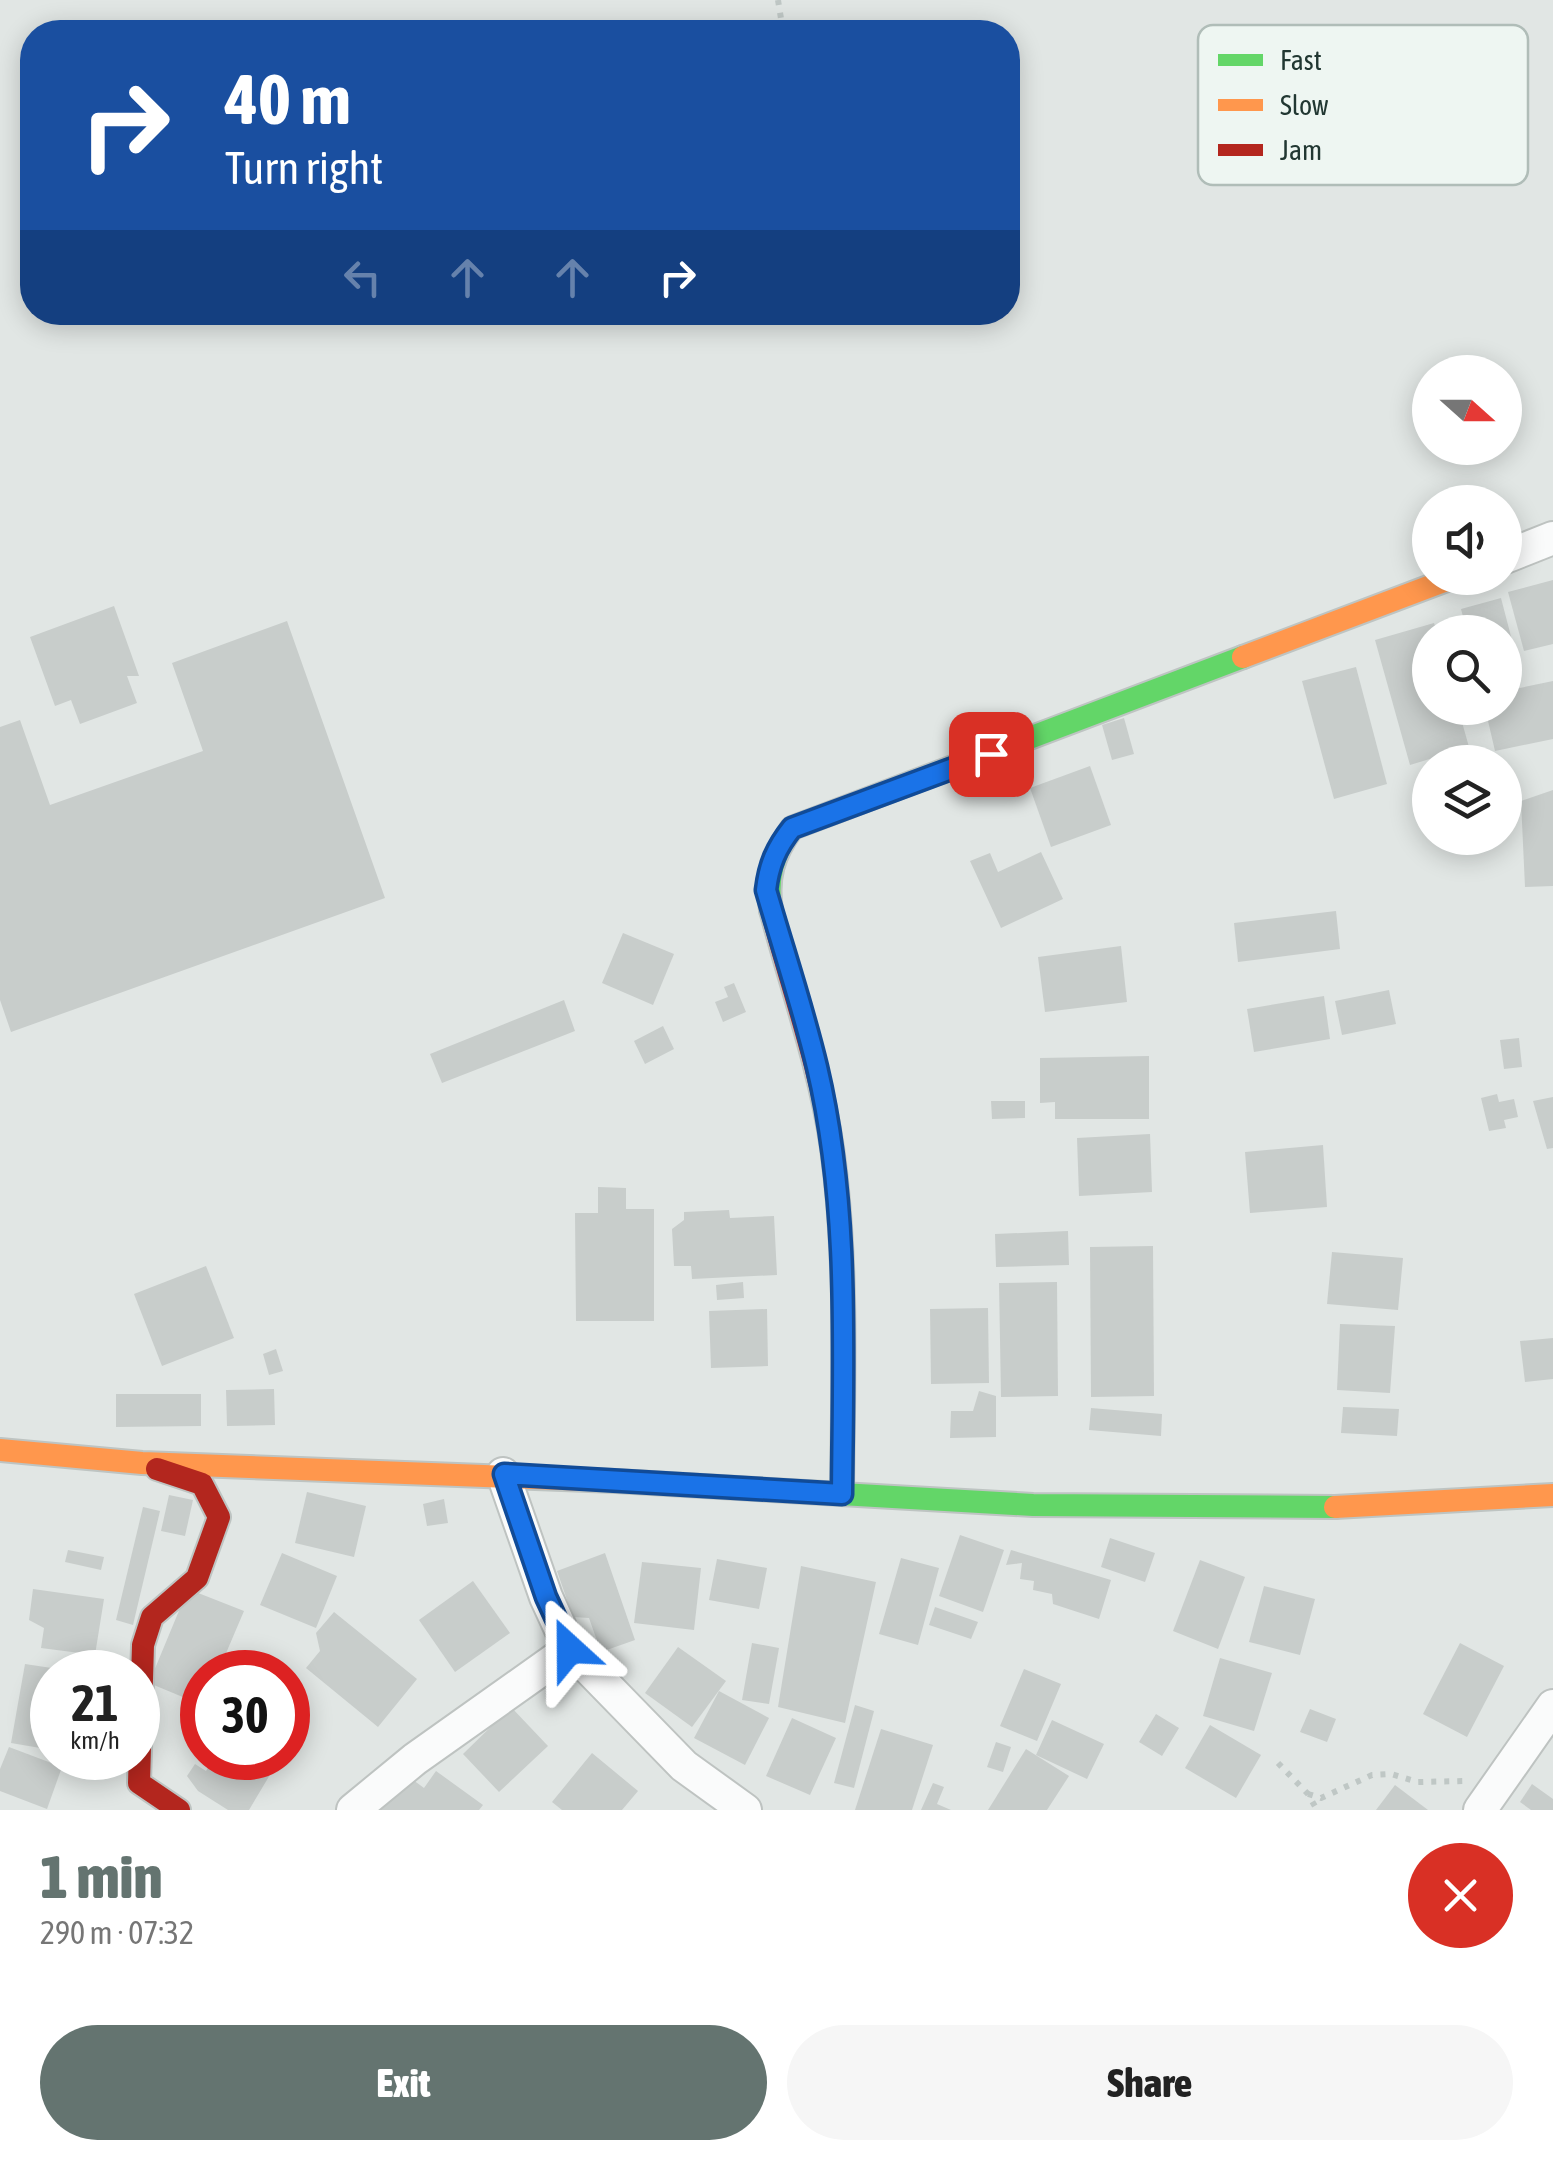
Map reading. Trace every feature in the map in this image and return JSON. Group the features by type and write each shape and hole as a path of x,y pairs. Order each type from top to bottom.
{"street":[{"path":"1522,550 1553,538"},
{"path":"842,1494 843,1283 835,1172 818,1068 766,890 779,844 792,828 1412,593"},
{"path":"0,1450 135,1461 504,1474 1197,1511 1402,1506 1553,1495"},
{"path":"135,1461 202,1484 219,1517 197,1578 152,1617 143,1646 139,1783 178,1810"},
{"path":"504,1474 546,1597 570,1649 684,1766 745,1810"},
{"path":"353,1810 415,1759 570,1649"},
{"path":"1487,1799 1553,1706"}],"path":[{"path":"1278,1762 1300,1790 1321,1798 1372,1775 1390,1774 1418,1782 1455,1778 1487,1799"},
{"path":"1308,1794 1317,1810"}],"building":[{"path":"1553,580 1553,644 1524,651 1522,615 1514,615 1509,595 1522,595 1522,588"},
{"path":"1501,598 1505,615 1463,615 1461,609"},
{"path":"114,606 139,676 127,676 137,703 80,724 71,700 55,706 30,637"},
{"path":"287,621 385,898 11,1032 0,1000 0,727 20,720 50,805 203,751 172,663"},
{"path":"1412,629 1412,725 1463,725 1468,745 1412,745 1410,765 1375,640"},
{"path":"1356,667 1387,784 1334,799 1302,681"},
{"path":"1553,681 1553,739 1522,745 1494,745 1489,725 1522,725 1522,687"},
{"path":"1124,718 1134,754 1112,760 1102,725"},
{"path":"1090,766 1111,825 1051,847 1030,788"},
{"path":"1553,790 1553,886 1525,887 1522,801"},
{"path":"1041,852 1063,899 1001,928 970,861 990,853 998,872"},
{"path":"1336,911 1340,949 1238,962 1234,923"},
{"path":"623,933 674,954 653,1005 602,983"},
{"path":"1121,946 1127,1002 1045,1012 1038,957"},
{"path":"734,983 746,1012 723,1022 715,1002 728,997 724,987"},
{"path":"1389,990 1396,1024 1342,1035 1335,1001"},
{"path":"1324,996 1330,1039 1254,1052 1247,1009"},
{"path":"564,1000 575,1031 442,1083 430,1054"},
{"path":"663,1026 674,1049 645,1064 634,1041"},
{"path":"1519,1038 1522,1067 1504,1069 1500,1040"},
{"path":"1149,1056 1149,1119 1055,1119 1055,1102 1040,1103 1040,1058"},
{"path":"1497,1094 1499,1102 1514,1099 1518,1117 1504,1120 1506,1128 1489,1131 1481,1098"},
{"path":"1553,1097 1553,1148 1547,1149 1533,1101"},
{"path":"991,1101 1025,1101 1025,1118 992,1119"},
{"path":"1150,1134 1152,1192 1079,1196 1077,1138"},
{"path":"1323,1145 1327,1207 1250,1213 1245,1152"},
{"path":"598,1187 626,1188 626,1209 654,1209 654,1321 576,1321 575,1213 598,1213"},
{"path":"729,1210 730,1218 774,1216 777,1275 692,1279 691,1266 674,1266 672,1229 684,1220 684,1212"},
{"path":"1068,1231 1069,1265 996,1267 995,1234"},
{"path":"1153,1246 1154,1396 1091,1397 1090,1247"},
{"path":"1332,1252 1403,1258 1398,1310 1327,1304"},
{"path":"206,1266 234,1338 162,1366 134,1294"},
{"path":"743,1282 744,1298 717,1300 716,1285"},
{"path":"1057,1282 1058,1396 1001,1397 999,1283"},
{"path":"988,1308 989,1383 931,1384 930,1309"},
{"path":"767,1309 768,1366 711,1368 709,1311"},
{"path":"1340,1324 1395,1326 1390,1393 1337,1390"},
{"path":"1553,1338 1553,1379 1525,1382 1520,1341"},
{"path":"276,1349 283,1371 269,1375 263,1354"},
{"path":"274,1389 275,1425 227,1426 226,1390"},
{"path":"979,1391 996,1396 996,1437 950,1438 951,1411 973,1411"},
{"path":"116,1394 201,1394 201,1426 116,1427"},
{"path":"1343,1407 1399,1409 1397,1436 1341,1433"},
{"path":"1091,1408 1162,1414 1161,1436 1089,1430"},
{"path":"307,1492 366,1506 354,1557 295,1543"},
{"path":"169,1495 193,1500 185,1536 161,1531"},
{"path":"444,1499 448,1523 427,1526 423,1504"},
{"path":"143,1507 160,1511 133,1625 116,1620"},
{"path":"960,1535 1004,1550 983,1612 939,1596"},
{"path":"1110,1538 1155,1553 1145,1582 1101,1567"},
{"path":"68,1550 104,1557 101,1570 65,1562"},
{"path":"1011,1550 1111,1580 1099,1619 1053,1604 1052,1594 1033,1590 1034,1581 1020,1579 1022,1563 1006,1565"},
{"path":"282,1553 337,1576 316,1628 260,1605"},
{"path":"605,1553 635,1640 601,1652 589,1618 573,1617 557,1571"},
{"path":"901,1558 939,1568 918,1645 879,1634"},
{"path":"717,1559 767,1568 759,1609 709,1600"},
{"path":"1200,1560 1245,1577 1218,1649 1173,1631"},
{"path":"642,1562 701,1568 694,1630 634,1623"},
{"path":"801,1566 876,1582 845,1723 778,1707"},
{"path":"473,1581 510,1633 455,1672 419,1620"},
{"path":"1264,1586 1315,1599 1300,1655 1249,1642"},
{"path":"33,1589 104,1599 96,1650 41,1648 44,1628 29,1620"},
{"path":"188,1589 244,1611 227,1650 180,1650 180,1696 160,1688 160,1656"},
{"path":"935,1607 978,1622 971,1639 929,1625"},
{"path":"334,1612 417,1679 378,1727 310,1671 310,1663 320,1651 316,1633"},
{"path":"752,1643 779,1648 769,1704 742,1700"},
{"path":"1460,1643 1504,1666 1467,1737 1423,1714"},
{"path":"678,1647 726,1681 692,1727 645,1693"},
{"path":"1220,1658 1272,1673 1254,1731 1203,1716"},
{"path":"25,1664 30,1665 30,1746 11,1743"},
{"path":"1024,1669 1061,1684 1037,1741 1000,1726"},
{"path":"719,1691 769,1718 745,1765 694,1738"},
{"path":"855,1705 874,1711 854,1788 834,1783"},
{"path":"511,1707 548,1746 499,1792 463,1754"},
{"path":"1310,1709 1336,1719 1327,1742 1300,1732"},
{"path":"1156,1714 1179,1728 1162,1756 1139,1742"},
{"path":"792,1718 836,1738 810,1795 766,1776"},
{"path":"1052,1720 1104,1744 1087,1779 1036,1755"},
{"path":"1210,1725 1261,1755 1236,1798 1185,1768"},
{"path":"881,1729 933,1745 912,1810 855,1810"},
{"path":"996,1742 1011,1747 1003,1772 987,1767"},
{"path":"9,1747 30,1755 30,1780 57,1780 47,1809 0,1791 0,1769"},
{"path":"1026,1749 1069,1776 1047,1810 988,1810"},
{"path":"592,1753 638,1791 622,1810 562,1810 552,1802"},
{"path":"436,1771 483,1805 479,1810 379,1810 405,1774 424,1788"},
{"path":"190,1780 267,1780 249,1810 228,1810 198,1791"},
{"path":"933,1783 944,1787 937,1804 951,1810 921,1810"},
{"path":"1532,1784 1553,1799 1553,1810 1531,1810 1520,1802"},
{"path":"1395,1785 1428,1810 1376,1810"}],"traffic: fast":[{"path":"771,910 772,867 792,828 1243,657"},
{"path":"616,1481 1033,1505 1335,1507"}],"traffic: slow":[{"path":"1243,657 1412,593"},
{"path":"0,1450 142,1463 616,1481"},
{"path":"1335,1507 1553,1495"}],"traffic: jam":[{"path":"771,910 813,1058 832,1148 842,1277 842,1494"},
{"path":"157,1469 202,1484 219,1517 197,1578 152,1617 143,1645 139,1783 179,1810"}],"route":[{"path":"570,1649 546,1597 504,1474 842,1494 843,1283 835,1172 818,1068 766,890 768,871 779,844 792,828 991,754"}]}
